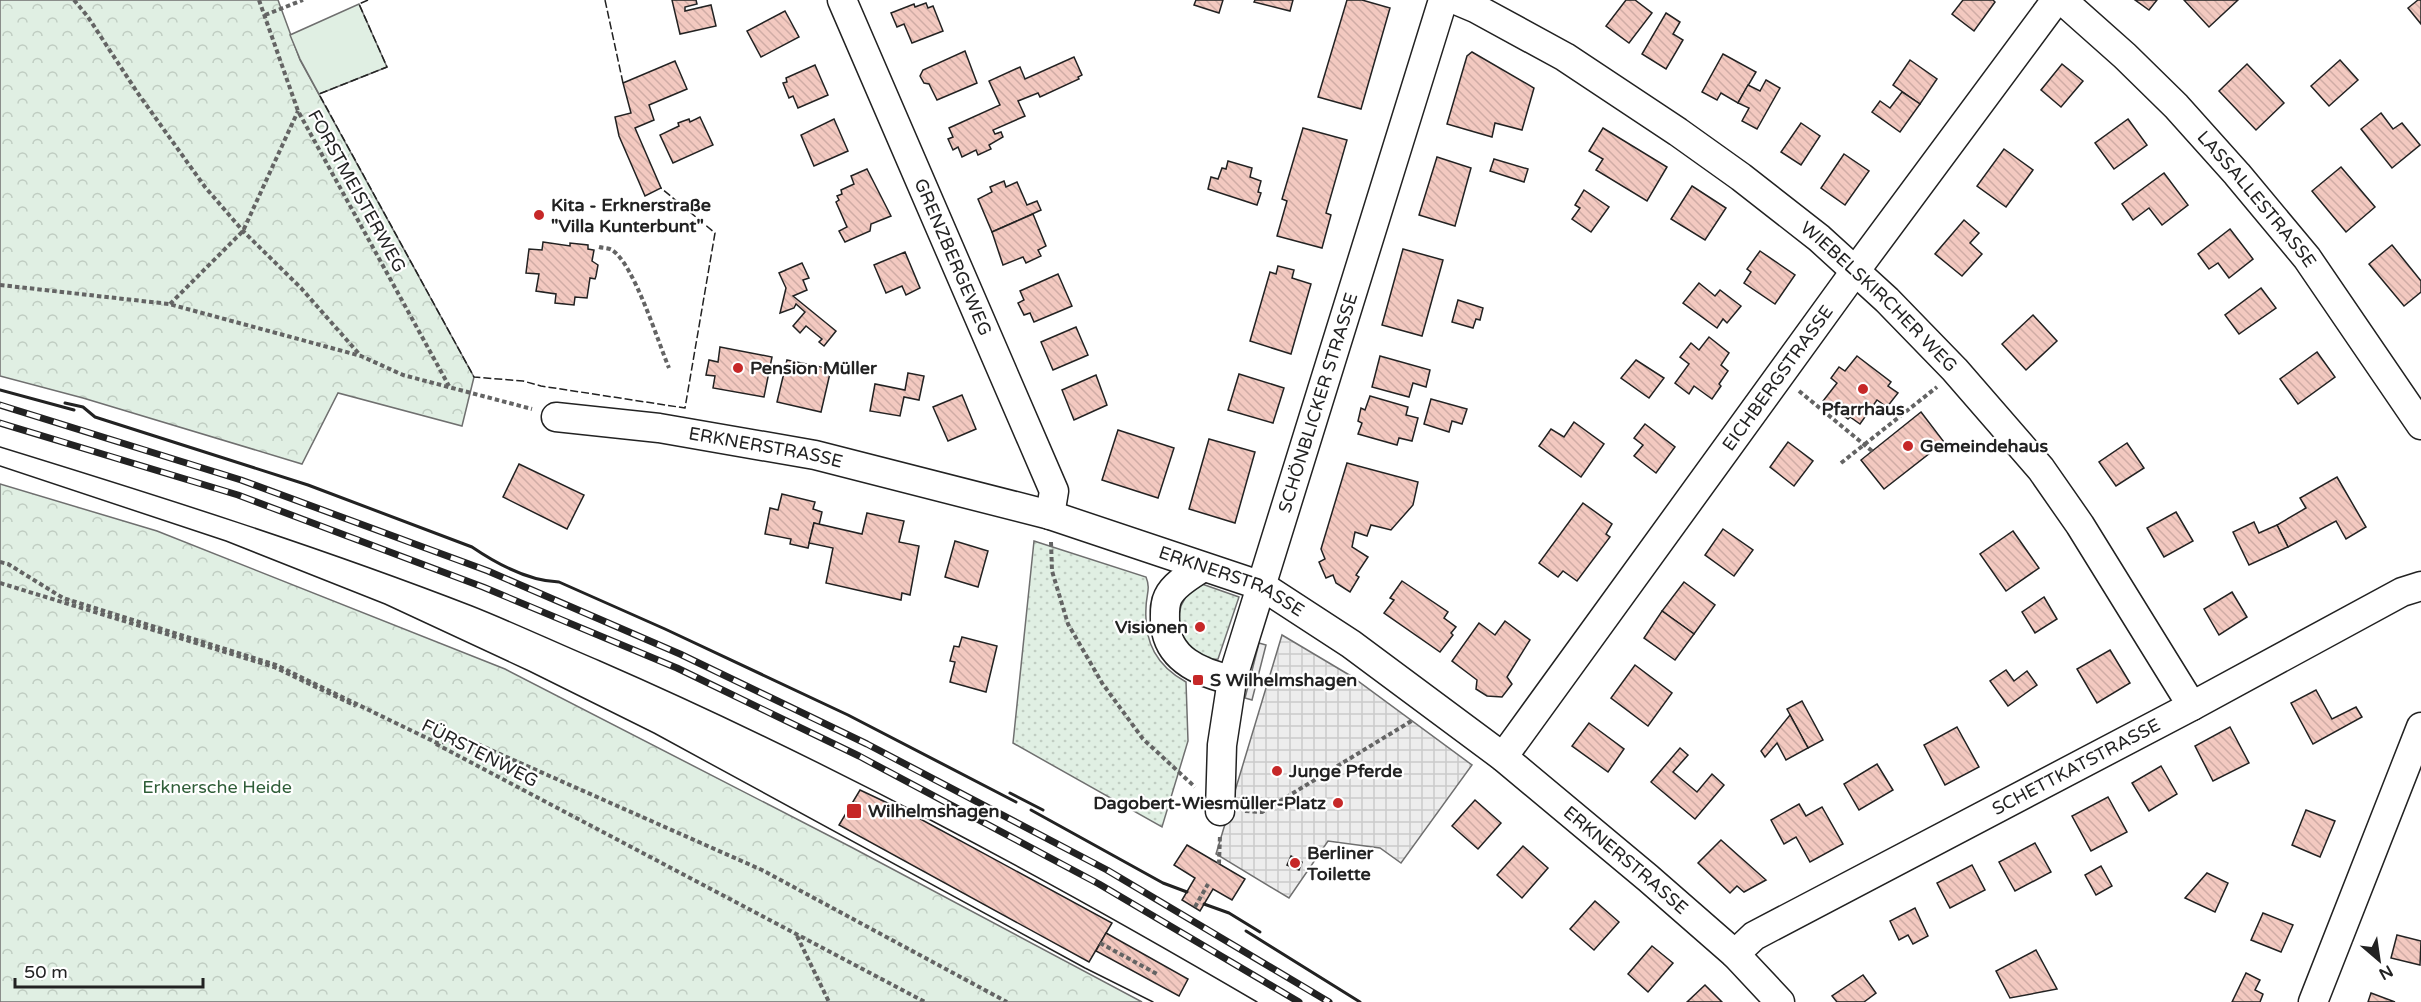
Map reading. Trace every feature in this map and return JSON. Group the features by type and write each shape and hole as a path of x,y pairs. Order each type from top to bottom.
{"street":[{"name":"GRENZBERGEWEG","path":"842,0 1054,491 1050,515"},
{"name":"SCHÖNBLICKER STRASSE","path":"1220,811 1222,745 1232,680 1443,0"},
{"name":"WIEBELSKIRCHER WEG","path":"1456,0 1565,57 1677,132 1741,177 1856,270 1955,370 2041,469 2080,525 2192,705"},
{"name":"EICHBERGSTRASSE","path":"1503,757 1856,270 2056,0"},
{"name":"LASSALLESTRASSE","path":"2062,0 2126,56 2176,106 2279,224 2307,258 2421,426"},
{"name":"ERKNERSTRASSE","path":"556,417 659,428 815,455 1050,515 1262,586 1351,644 1503,757 1735,954 1780,1002"},
{"path":"1203,567 1180,583 1168,596 1164,608 1165,628 1183,662 1199,671 1232,680"},
{"name":"SCHETTKATSTRASSE","path":"1735,954 1754,936 2192,705 2402,591 2421,586"},
{"path":"2313,1002 2421,727"}],"path":[{"path":"74,0 205,187 243,231 301,288 361,356"},
{"name":"FORSTMEISTERWEG","path":"259,0 298,111 450,387"},
{"path":"265,15 303,0"},
{"path":"169,304 243,231 298,111"},
{"path":"599,247 611,249 623,261 637,289 669,368"},
{"path":"0,285 169,304 361,356 403,375 506,401 556,417"},
{"path":"1841,463 1955,370"},
{"path":"1780,376 1848,429 1872,451"},
{"path":"1050,515 1052,571 1068,624 1096,673 1143,739 1220,811 1262,812 1415,719 1429,700"},
{"path":"0,562 8,564 63,598 276,665 437,742 466,739 762,870 1007,1002"},
{"name":"FÜRSTENWEG","path":"0,583 274,667 463,757 925,1002"},
{"path":"1195,908 1208,884"},
{"path":"796,935 829,1002"},
{"path":"1100,943 1157,974"}],"green space":[{"path":"0,0 278,0 300,60 474,377 462,426 338,393 302,464 83,398 0,376"},
{"path":"359,4 387,67 319,94 290,35"},
{"name":"Erknersche Heide","path":"0,484 157,531 505,669 851,847 1142,1002 0,1002"},
{"path":"1034,541 1146,577 1148,589 1146,621 1150,643 1167,669 1186,682 1188,741 1162,827 1013,743"},
{"path":"1202,584 1239,597 1218,659 1203,660 1180,638 1177,624 1181,606 1189,591"}],"shaded area":[{"name":"Dagobert-Wiesmüller-Platz","path":"1282,635 1351,676 1472,765 1401,863 1380,848 1328,841 1289,898 1216,854"},
{"path":"1259,643 1266,645 1252,700 1245,698"}],"building":[{"path":"672,0 696,0 697,4 685,7 685,11 711,5 716,26 680,34"},
{"path":"1196,0 1223,0 1219,13 1194,5"},
{"path":"1255,0 1293,0 1290,11 1254,2"},
{"path":"1347,0 1362,0 1390,8 1361,109 1318,97"},
{"path":"1626,0 1635,0 1652,13 1629,43 1606,26"},
{"path":"1963,0 1993,0 1995,2 1974,31 1952,14"},
{"path":"2135,0 2157,0 2149,10"},
{"path":"2184,0 2238,0 2209,27"},
{"path":"2421,0 2421,24 2408,8"},
{"path":"926,3 928,8 933,6 943,31 912,43 904,24 897,27 891,13 914,4 915,7"},
{"path":"785,11 799,37 761,57 747,31"},
{"path":"1666,13 1680,22 1673,34 1683,40 1666,69 1642,54"},
{"path":"965,51 977,83 937,100 929,84 924,83 920,76 923,70"},
{"path":"1472,52 1534,88 1522,130 1495,123 1492,137 1447,124 1467,56"},
{"path":"1723,54 1756,72 1738,103 1721,93 1717,100 1702,92"},
{"path":"1074,57 1082,75 1078,77 1079,79 1040,97 1038,93 1018,101 1025,116 993,130 995,134 1001,132 1003,137 989,145 991,149 978,155 976,150 962,157 958,147 953,150 948,139 953,137 949,128 1000,105 989,81 1020,67 1025,79"},
{"path":"1910,60 1937,79 1920,104 1893,85"},
{"path":"2340,60 2358,80 2329,106 2311,86"},
{"path":"675,61 687,89 649,105 654,120 635,128 661,188 645,196 619,136 615,117 631,113 623,83"},
{"path":"2062,64 2083,81 2061,107 2041,90"},
{"path":"2247,64 2284,103 2256,130 2219,91"},
{"path":"815,65 828,95 798,108 793,96 789,98 783,83 787,82 786,78"},
{"path":"1766,80 1780,88 1757,129 1742,121 1749,108 1738,103 1748,85 1760,91"},
{"path":"1902,92 1920,104 1900,132 1872,112 1880,101 1890,108"},
{"path":"2381,113 2393,129 2402,123 2420,145 2392,168 2361,129"},
{"path":"700,117 713,145 673,163 660,135 679,126 678,123 689,119 690,122"},
{"path":"834,119 848,151 814,166 801,135"},
{"path":"2128,119 2147,145 2114,169 2095,143"},
{"path":"1801,123 1820,136 1801,165 1781,152"},
{"path":"1303,128 1347,140 1326,213 1331,215 1322,248 1277,236 1287,201 1282,199"},
{"path":"1603,128 1667,167 1647,201 1596,170 1603,159 1589,151"},
{"path":"2004,149 2033,170 2006,207 1977,186"},
{"path":"1844,154 1869,171 1845,205 1821,188"},
{"path":"1437,157 1471,168 1455,226 1419,215"},
{"path":"1494,159 1528,169 1524,182 1490,171"},
{"path":"1228,161 1252,168 1250,177 1261,181 1258,192 1261,193 1257,205 1208,189 1211,177 1218,179 1222,168 1226,169"},
{"path":"2341,167 2375,207 2346,232 2312,191"},
{"path":"867,169 891,216 871,224 870,231 845,242 839,231 847,227 836,202 839,200 837,196 842,194 841,190 854,184 851,176"},
{"path":"2164,173 2188,205 2162,225 2149,208 2133,220 2122,204"},
{"path":"1004,181 1006,187 1017,182 1027,205 1037,201 1041,210 992,232 978,199 992,192 990,187"},
{"path":"1692,186 1726,208 1705,240 1671,219"},
{"path":"1584,190 1609,207 1591,232 1572,219 1580,208 1575,205"},
{"path":"1033,214 1046,246 1038,250 1041,256 1026,263 1023,257 1003,265 992,232"},
{"path":"1964,220 1979,233 1970,243 1982,254 1962,276 1935,254"},
{"path":"2230,229 2253,259 2229,278 2218,263 2209,269 2198,254"},
{"path":"543,242 570,246 570,243 588,245 588,249 594,250 592,261 598,265 595,279 590,278 587,298 575,297 574,305 555,303 556,294 536,291 539,274 526,273 529,249 542,250"},
{"path":"2392,245 2421,281 2421,292 2404,306 2369,264"},
{"path":"1403,249 1443,260 1422,336 1382,325"},
{"path":"1760,251 1795,275 1775,304 1744,283 1751,272 1747,269"},
{"path":"905,252 920,288 906,295 902,286 886,293 874,265"},
{"path":"802,263 809,278 803,280 807,290 793,296 836,331 824,346 819,342 822,339 806,326 800,333 793,326 805,312 796,304 794,308 780,313 786,288 779,273"},
{"path":"1278,266 1294,270 1292,278 1311,284 1291,354 1250,341 1270,272 1276,274"},
{"path":"1058,274 1072,306 1034,322 1030,313 1024,315 1018,303 1024,300 1020,291"},
{"path":"1699,283 1715,296 1720,290 1741,306 1727,323 1723,319 1717,328 1683,303"},
{"path":"2261,288 2276,308 2239,334 2225,315"},
{"path":"1458,300 1483,308 1480,320 1476,319 1473,328 1452,322"},
{"path":"2033,315 2057,341 2026,370 2002,344"},
{"path":"1076,327 1088,355 1053,370 1041,342"},
{"path":"1709,337 1729,353 1721,365 1728,371 1712,399 1694,386 1689,394 1675,383 1689,364 1680,357 1691,343 1699,350"},
{"name":"Pension Müller","path":"720,347 772,357 764,397 713,388 715,376 706,375 709,360 718,362"},
{"path":"2317,352 2335,377 2298,404 2280,379"},
{"path":"1380,356 1430,370 1426,387 1413,383 1409,397 1372,387"},
{"name":"Pfarrhaus","path":"1857,356 1891,382 1888,386 1898,393 1887,407 1877,400 1860,424 1850,417 1848,419 1823,401 1837,383 1831,378 1839,367 1845,371"},
{"path":"787,360 831,369 821,412 777,402"},
{"path":"1636,360 1664,378 1649,398 1621,378"},
{"path":"908,373 924,376 919,400 904,397 900,416 870,411 875,384 905,390"},
{"path":"1239,374 1284,388 1273,423 1228,410"},
{"path":"1096,375 1107,405 1074,420 1062,390"},
{"path":"962,395 976,429 948,441 933,407"},
{"path":"1370,396 1408,407 1406,415 1418,418 1412,441 1399,438 1397,445 1358,434 1362,423 1358,421 1361,408 1365,410"},
{"path":"1431,399 1467,409 1462,424 1452,421 1449,432 1424,424"},
{"name":"Gemeindehaus","path":"1921,412 1944,442 1884,489 1861,460"},
{"path":"1574,422 1604,444 1581,477 1539,446 1551,429 1564,437"},
{"path":"1645,424 1675,447 1656,473 1634,456 1643,445 1634,438"},
{"path":"1118,430 1174,448 1158,498 1102,480"},
{"path":"1209,439 1255,452 1235,523 1189,509"},
{"path":"1788,442 1813,461 1794,486 1770,467"},
{"path":"2127,443 2144,468 2116,486 2099,462"},
{"path":"1347,463 1418,482 1413,505 1391,530 1371,525 1367,536 1355,532 1352,547 1368,557 1356,575 1359,577 1350,592 1336,583 1333,575 1326,578 1319,562 1325,559 1321,549"},
{"path":"519,464 584,495 567,529 503,497"},
{"path":"2337,477 2366,527 2346,539 2336,521 2288,547 2277,525 2306,508 2300,498"},
{"path":"782,494 815,502 813,509 822,512 819,525 814,523 808,548 790,544 791,539 765,534 770,508 778,510"},
{"path":"1583,503 1612,524 1606,534 1610,537 1577,581 1563,571 1558,577 1539,563"},
{"path":"2176,512 2193,541 2164,557 2147,528"},
{"path":"867,513 904,521 899,542 919,546 910,595 902,593 901,600 826,583 833,548 809,543 814,523 862,534"},
{"path":"2254,522 2259,533 2277,525 2288,547 2249,565 2233,532"},
{"path":"1723,529 1753,550 1734,576 1705,555"},
{"path":"2013,531 2039,568 2006,591 1980,554"},
{"path":"955,541 988,551 978,587 945,577"},
{"path":"1402,581 1448,612 1444,618 1456,627 1440,652 1384,613 1394,600 1390,598"},
{"path":"1684,582 1715,605 1694,634 1662,611"},
{"path":"2232,592 2247,617 2219,635 2204,609"},
{"path":"2044,597 2057,619 2035,633 2022,612"},
{"path":"1662,611 1694,634 1675,660 1644,638"},
{"path":"1505,621 1530,640 1507,677 1512,684 1502,697 1487,696 1476,689 1477,680 1452,661 1479,623 1495,635"},
{"path":"962,637 997,646 986,692 950,682 955,662 950,661 954,646 959,647"},
{"path":"2110,650 2130,683 2097,703 2077,669"},
{"path":"1635,665 1672,693 1648,726 1611,698"},
{"path":"2006,670 2014,681 2027,671 2037,685 2008,706 1990,681"},
{"path":"2316,690 2332,719 2356,707 2362,717 2313,744 2291,703"},
{"path":"1802,701 1823,740 1808,748 1787,709"},
{"path":"1790,715 1808,748 1786,760 1777,743 1765,757 1761,751"},
{"path":"1589,723 1624,749 1608,772 1572,746"},
{"path":"1957,727 1979,767 1945,785 1924,745"},
{"path":"2230,727 2249,763 2213,781 2195,746"},
{"path":"1680,748 1688,755 1673,772 1697,792 1712,774 1724,785 1695,819 1651,782"},
{"path":"1877,764 1893,790 1859,810 1844,784"},
{"path":"2161,766 2177,794 2149,811 2132,783"},
{"path":"860,790 913,815 1112,923 1089,962 839,825"},
{"path":"2108,797 2127,832 2091,851 2072,816"},
{"path":"1475,800 1501,823 1478,849 1452,826"},
{"path":"1799,804 1806,816 1822,807 1843,844 1810,862 1796,837 1784,844 1771,820"},
{"path":"2306,810 2335,821 2320,857 2292,845"},
{"path":"1721,840 1766,880 1744,892 1737,886 1730,893 1698,863"},
{"path":"2035,843 2051,872 2015,891 1999,862"},
{"path":"1187,845 1245,879 1232,900 1213,889 1200,911 1182,900 1195,878 1174,865"},
{"path":"1523,846 1548,868 1522,898 1497,875"},
{"name":"Berliner Toilette","path":"1291,856 1302,862 1299,870 1287,865"},
{"path":"1972,865 1985,890 1950,908 1937,883"},
{"path":"2101,866 2112,886 2096,895 2085,875"},
{"path":"2207,873 2228,883 2215,912 2185,898"},
{"path":"1595,901 1619,922 1594,950 1570,929"},
{"path":"1915,908 1928,936 1913,944 1908,935 1899,940 1890,921"},
{"path":"2263,913 2293,925 2281,952 2251,940"},
{"path":"1106,933 1188,979 1179,996 1096,951"},
{"path":"2397,935 2421,941 2420,965 2391,958"},
{"path":"1652,946 1673,963 1648,992 1628,974"},
{"path":"2036,950 2057,989 2010,998 1996,971"},
{"path":"2246,973 2260,980 2255,990 2263,994 2260,1002 2232,1002"},
{"path":"1863,975 1876,993 1864,1002 1837,1002 1832,996"},
{"path":"1705,985 1722,1002 1687,1002"},
{"path":"2371,993 2395,1002 2368,1002"}],"tram line":[{"path":"0,447 178,503 355,563 472,606 600,661 768,738 934,822 1096,910 1257,1002"},
{"path":"0,466 226,541 385,604 529,671 654,733 1085,968 1153,1002"}],"railway":[{"path":"0,405 241,480 488,571 680,654 867,744 1107,870 1329,1002"},
{"path":"0,423 238,495 483,587 677,668 859,756 1099,884 1299,1002"}],"fence":[{"path":"368,0 359,4 387,67 319,94 474,377 523,381 541,386 685,408 715,233 661,188"},
{"path":"605,0 623,83"}],"wall":[{"path":"0,390 74,410"},
{"path":"65,403 83,407 95,417 308,485 472,547 492,560 525,575 559,582 848,715 1016,802"},
{"path":"1010,793 1043,810"},
{"path":"1031,810 1163,883 1187,892"},
{"path":"1204,904 1229,913 1260,932"},
{"path":"1246,931 1360,1002"}],"place":[{"name":"Kita - Erknerstraße \"Villa Kunterbunt\"","path":"539,215"},
{"name":"Pension Müller","path":"738,368"},
{"name":"Pfarrhaus","path":"1863,389"},
{"name":"Gemeindehaus","path":"1908,446"},
{"name":"Visionen","path":"1200,627"},
{"name":"S Wilhelmshagen","path":"1198,680"},
{"name":"Junge Pferde","path":"1277,771"},
{"name":"Dagobert-Wiesmüller-Platz","path":"1338,803"},
{"name":"Wilhelmshagen","path":"854,811"},
{"name":"Berliner Toilette","path":"1295,863"}]}
